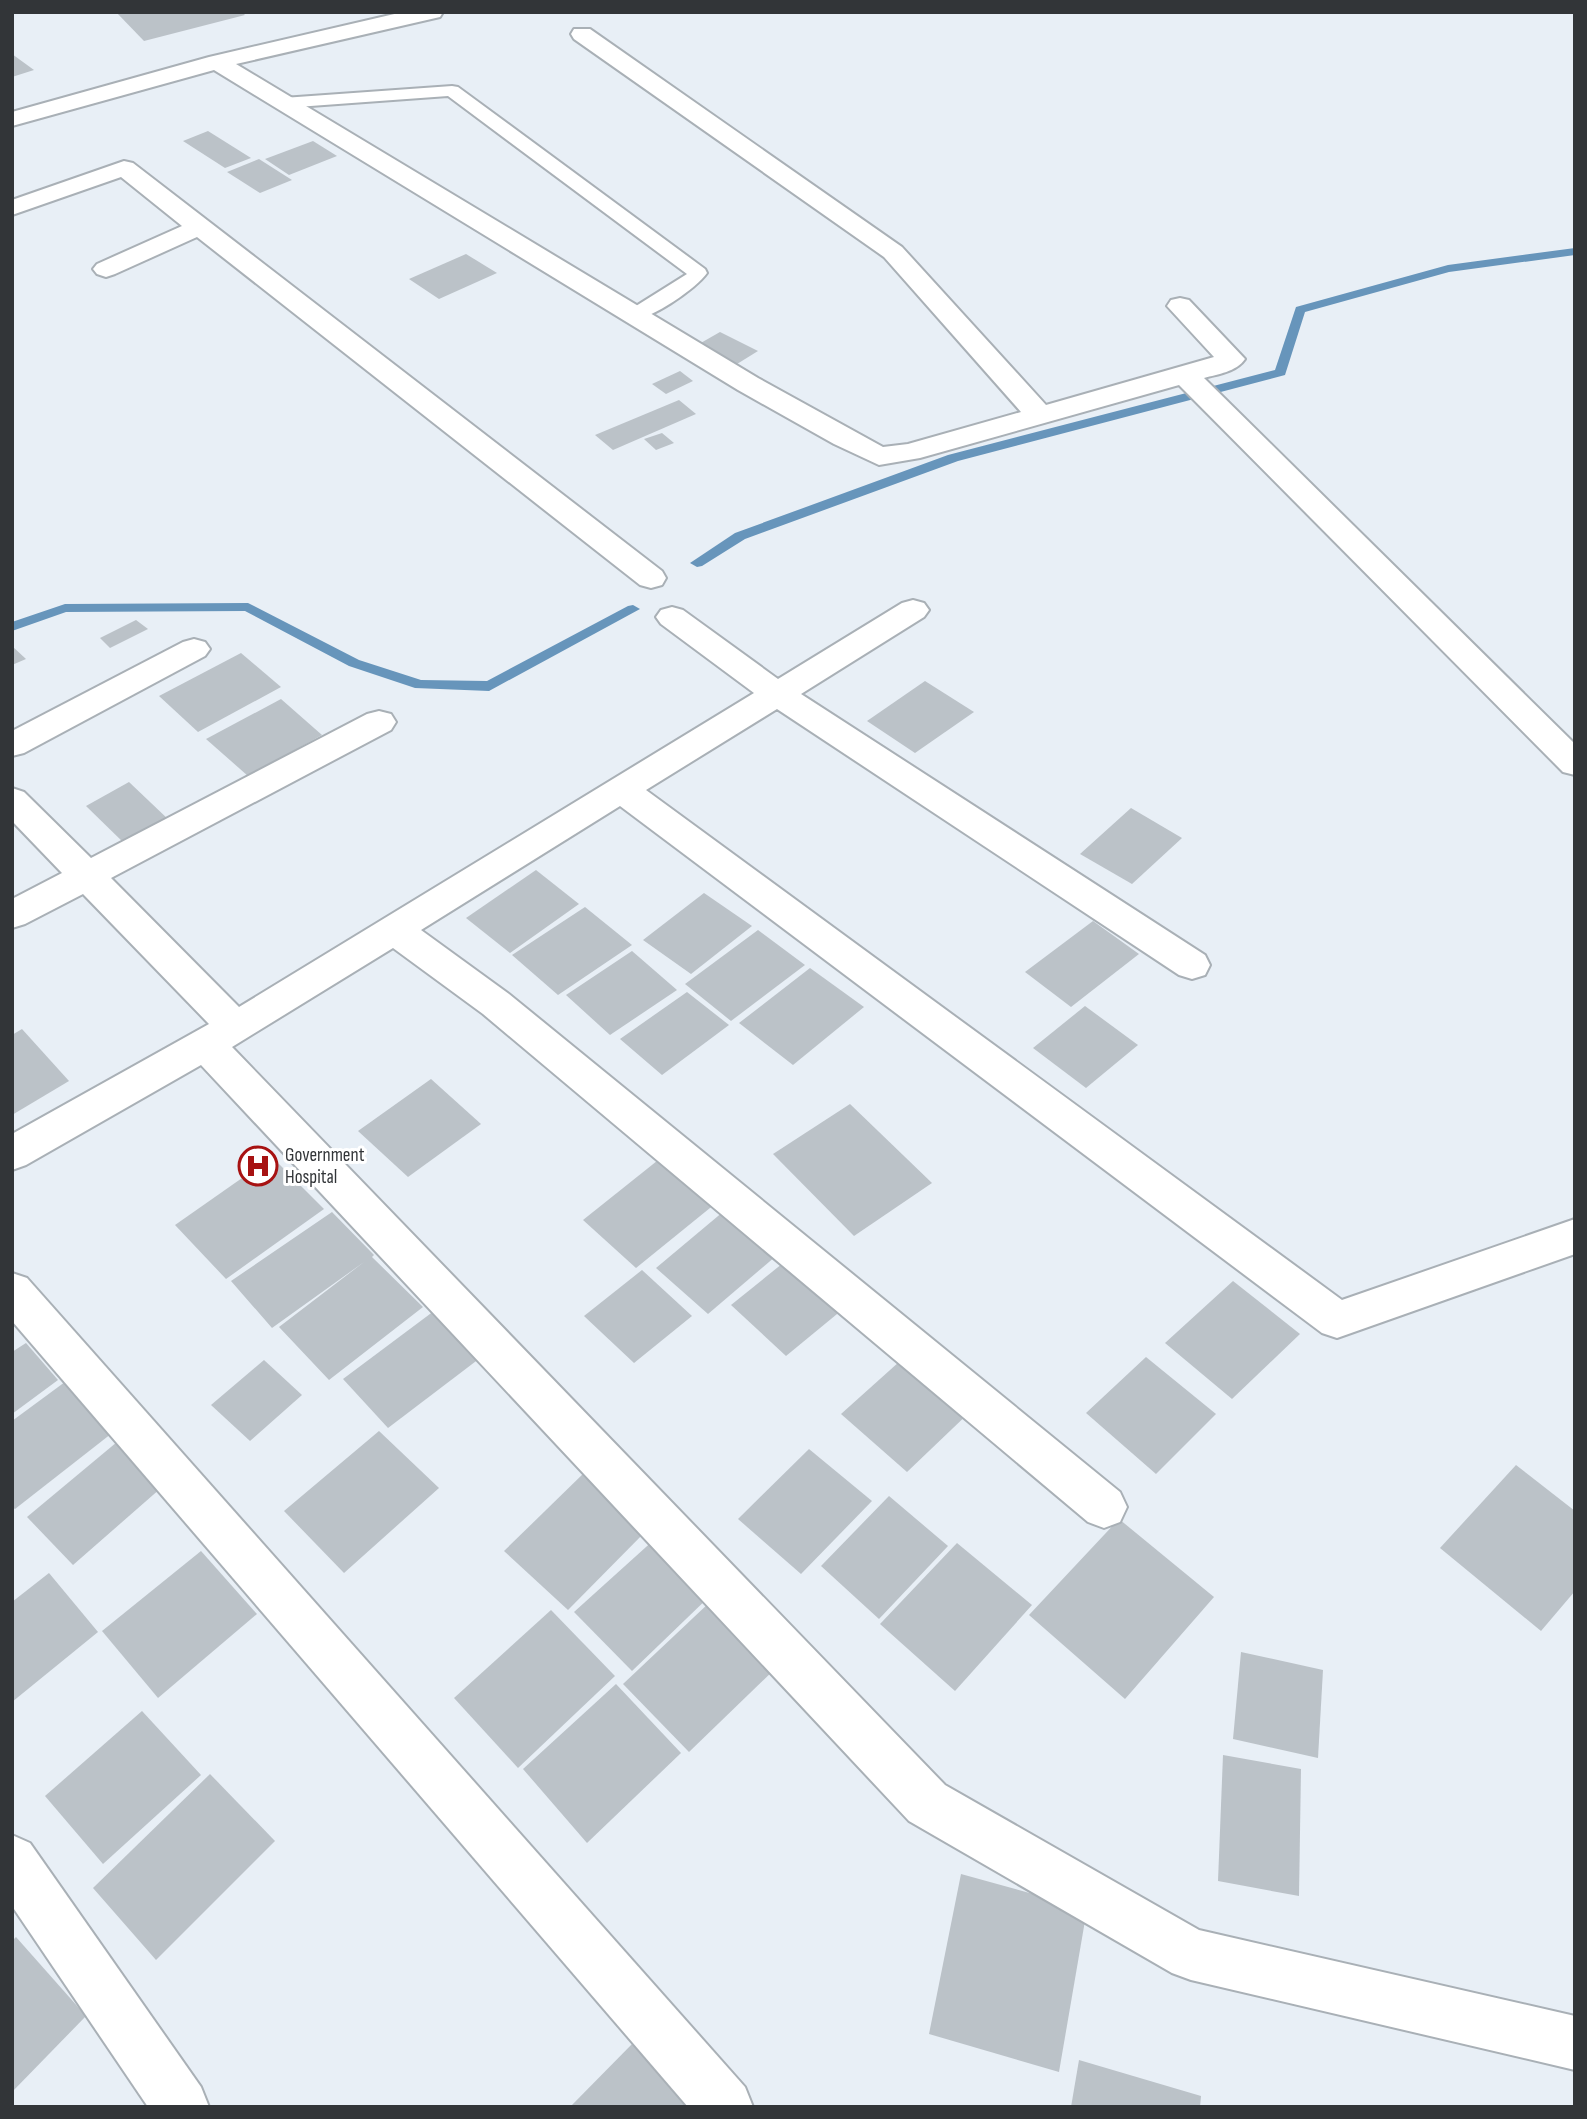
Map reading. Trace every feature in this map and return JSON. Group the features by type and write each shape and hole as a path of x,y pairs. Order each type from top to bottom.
{"street":[{"path":"12,119 217,62 432,12"},
{"path":"582,34 893,251 1040,416"},
{"path":"217,62 748,384 879,456 910,453 1186,376 1231,359 1180,306"},
{"path":"12,208 124,168 651,578"},
{"path":"106,269 200,227"},
{"path":"1186,376 1575,764"},
{"path":"12,1154 221,1035 913,610"},
{"path":"672,617 776,693 1192,965"},
{"path":"12,744 194,649"},
{"path":"12,915 379,722"},
{"path":"622,790 1337,1320 1575,1236"},
{"path":"12,800 87,875 221,1035 927,1803 1192,1954 1575,2043"},
{"path":"394,929 496,1004 1104,1507"},
{"path":"12,1291 725,2107"},
{"path":"12,1861 181,2107"}],"lane":[{"path":"283,103 452,92 698,273 692,281 635,315"}],"building":[{"path":"116,12 242,12 245,15 144,41"},
{"path":"12,54 34,70 12,77"},
{"path":"208,131 251,158 225,168 183,141"},
{"path":"313,141 337,156 289,175 265,159"},
{"path":"259,159 292,180 260,193 227,172"},
{"path":"466,254 497,273 439,299 409,279"},
{"path":"720,332 758,351 737,364 699,344"},
{"path":"680,371 693,381 666,394 652,384"},
{"path":"679,400 696,414 613,450 595,435"},
{"path":"662,433 674,443 656,450 644,439"},
{"path":"136,620 148,629 110,648 100,638"},
{"path":"12,646 26,659 12,665"},
{"path":"241,653 281,687 198,732 159,696"},
{"path":"925,681 974,712 915,753 867,721"},
{"path":"281,699 322,735 248,776 206,739"},
{"path":"129,782 170,821 126,845 86,806"},
{"path":"1131,808 1182,838 1132,884 1080,854"},
{"path":"536,870 579,904 510,953 466,918"},
{"path":"704,893 752,926 691,974 643,940"},
{"path":"585,907 632,945 558,995 512,955"},
{"path":"1093,921 1139,954 1071,1007 1025,972"},
{"path":"758,930 805,965 731,1021 685,984"},
{"path":"632,951 677,990 610,1035 566,995"},
{"path":"810,968 864,1007 793,1065 739,1023"},
{"path":"687,992 729,1025 662,1075 620,1039"},
{"path":"1085,1006 1138,1045 1086,1088 1033,1048"},
{"path":"22,1029 69,1081 12,1115 12,1035"},
{"path":"431,1079 481,1124 408,1177 358,1131"},
{"path":"850,1104 932,1183 854,1236 773,1154"},
{"path":"672,1149 726,1195 636,1268 583,1220"},
{"path":"272,1157 324,1209 226,1279 175,1225"},
{"path":"730,1206 783,1250 708,1314 656,1268"},
{"path":"332,1212 374,1255 372,1257 423,1307 329,1380 279,1327 364,1262 272,1328 231,1281"},
{"path":"793,1255 848,1305 786,1356 731,1305"},
{"path":"642,1270 692,1316 634,1363 584,1316"},
{"path":"1233,1281 1300,1334 1232,1399 1165,1343"},
{"path":"442,1305 488,1352 388,1428 343,1379"},
{"path":"26,1343 58,1380 12,1414 12,1352"},
{"path":"909,1353 974,1408 907,1472 841,1414"},
{"path":"1146,1357 1216,1414 1156,1474 1086,1413"},
{"path":"264,1360 302,1395 250,1441 211,1405"},
{"path":"69,1379 116,1430 15,1509 12,1507 12,1421"},
{"path":"379,1431 439,1488 344,1573 284,1511"},
{"path":"123,1437 169,1481 73,1565 27,1517"},
{"path":"809,1449 872,1501 801,1574 738,1519"},
{"path":"1516,1465 1575,1511 1575,1591 1541,1631 1440,1548"},
{"path":"587,1470 651,1526 568,1610 504,1551"},
{"path":"889,1496 948,1546 879,1619 821,1566"},
{"path":"1119,1519 1214,1597 1125,1699 1029,1615"},
{"path":"656,1538 713,1593 632,1671 574,1612"},
{"path":"957,1543 1032,1605 955,1691 880,1624"},
{"path":"201,1551 257,1614 158,1698 102,1631"},
{"path":"49,1573 98,1632 12,1702 12,1602"},
{"path":"710,1602 776,1668 689,1752 623,1684"},
{"path":"551,1610 615,1676 518,1768 454,1698"},
{"path":"1241,1652 1323,1670 1318,1758 1233,1739"},
{"path":"616,1684 681,1753 587,1843 523,1769"},
{"path":"142,1711 201,1775 103,1864 45,1796"},
{"path":"1223,1755 1301,1769 1299,1896 1218,1881"},
{"path":"210,1774 275,1841 156,1960 93,1888"},
{"path":"961,1874 1087,1909 1059,2072 929,2034"},
{"path":"16,1937 86,2016 12,2092 12,1941"},
{"path":"636,2040 692,2107 570,2107"},
{"path":"1079,2060 1201,2096 1200,2107 1071,2107"}],"waterway":[{"path":"697,563 740,536 953,458 1281,372 1300,310 1448,269 1575,251"},
{"path":"12,627 65,608 248,607 354,663 420,685 489,686 633,609"}],"place":[{"name":"Government Hospital","path":"258,1166"}]}
